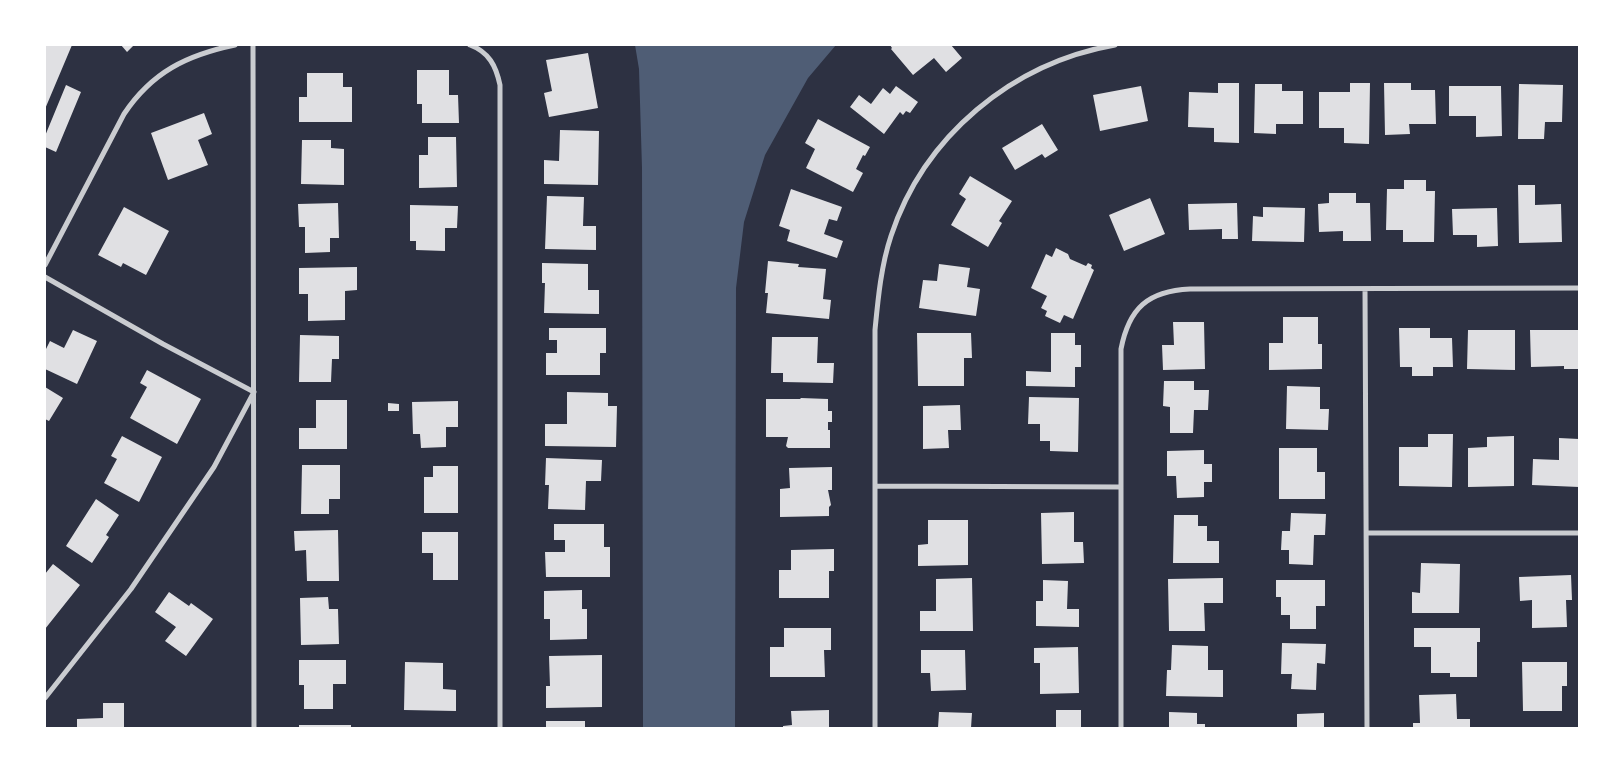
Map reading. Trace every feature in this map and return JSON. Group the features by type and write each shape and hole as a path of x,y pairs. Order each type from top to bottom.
{"street":[{"path":"45,265 132,101 172,66 206,52 235,45"},
{"path":"253,45 254,728"},
{"path":"470,45 481,50 492,60 498,76 500,97 500,728"},
{"path":"875,728 875,330 885,257 897,218 908,194 935,153 968,117 986,101 1031,74 1079,54 1115,45"},
{"path":"45,278 254,392"},
{"path":"1121,728 1121,349 1128,322 1144,304 1155,296 1178,290 1579,288"},
{"path":"1365,289 1367,728"},
{"path":"45,698 136,580 214,467 254,392"},
{"path":"875,486 1121,487"},
{"path":"1367,533 1579,533"}],"water":[{"path":"635,45 836,45 808,78 765,155 744,222 736,288 735,728 643,728 642,168 639,69"}],"building":[{"path":"45,45 72,45 45,109"},
{"path":"121,45 134,45 127,52"},
{"path":"890,45 951,45 962,58 946,72 934,58 913,75 891,49"},
{"path":"588,53 598,108 549,117 544,93 552,91 546,60"},
{"path":"417,70 449,70 449,95 458,95 459,123 422,123 422,104 417,104"},
{"path":"307,73 343,73 343,87 352,87 352,122 299,122 299,97 307,97"},
{"path":"1218,83 1239,83 1239,143 1214,142 1214,128 1188,127 1189,92 1218,93"},
{"path":"1350,83 1370,83 1369,144 1344,143 1344,128 1319,128 1319,92 1350,92"},
{"path":"1384,83 1411,83 1411,90 1435,90 1436,124 1409,124 1410,134 1385,135"},
{"path":"1255,84 1282,84 1282,91 1303,91 1303,124 1276,124 1276,134 1254,133"},
{"path":"1519,84 1563,85 1562,122 1545,122 1544,139 1518,139"},
{"path":"66,85 81,92 56,152 45,147 45,136"},
{"path":"896,86 918,102 910,113 906,111 903,115 900,112 884,134 850,107 859,95 871,104 883,88 890,94"},
{"path":"1141,86 1148,121 1100,131 1093,95"},
{"path":"1449,86 1501,86 1502,136 1476,137 1476,116 1449,116"},
{"path":"204,113 212,134 198,140 208,165 168,180 151,133"},
{"path":"818,119 870,147 865,156 863,155 856,169 863,173 853,192 806,168 815,149 805,143"},
{"path":"1042,124 1058,150 1045,158 1042,154 1015,170 1002,148"},
{"path":"560,130 599,131 598,185 544,184 544,160 559,161"},
{"path":"428,137 456,137 457,187 419,188 419,155 428,155"},
{"path":"302,140 331,140 331,148 344,149 344,185 301,184"},
{"path":"970,176 1012,201 999,221 1002,223 988,247 951,225 966,199 959,194"},
{"path":"1404,180 1426,180 1426,191 1435,191 1434,242 1403,242 1403,230 1386,230 1387,189 1404,189"},
{"path":"1518,185 1535,185 1535,205 1561,204 1562,242 1519,243"},
{"path":"791,189 842,207 837,221 829,219 824,234 843,241 837,258 787,241 790,230 779,226"},
{"path":"1329,193 1356,193 1356,203 1370,203 1371,241 1343,241 1343,231 1319,232 1318,204 1329,203"},
{"path":"547,196 584,197 583,226 596,226 596,250 545,249"},
{"path":"1150,198 1165,234 1124,251 1109,215"},
{"path":"338,203 339,238 330,238 330,252 305,253 305,227 299,227 298,204"},
{"path":"1237,203 1238,239 1222,239 1222,229 1189,230 1188,204"},
{"path":"410,205 458,206 457,228 445,228 445,251 416,250 416,241 410,241"},
{"path":"124,207 169,231 146,275 123,263 121,267 98,255"},
{"path":"1263,207 1305,208 1304,242 1252,241 1253,216 1263,217"},
{"path":"1497,208 1498,246 1477,247 1477,235 1453,235 1452,209"},
{"path":"1056,248 1068,254 1070,259 1086,266 1088,263 1092,265 1091,268 1094,270 1073,319 1064,315 1060,323 1045,316 1047,311 1041,308 1047,296 1031,288 1046,254 1052,257"},
{"path":"768,261 799,264 798,267 826,269 823,299 831,300 829,319 766,313 768,293 765,293"},
{"path":"542,263 588,264 588,290 599,290 599,314 544,313 545,283 542,283"},
{"path":"939,264 970,268 967,287 980,289 976,316 919,308 923,280 937,281"},
{"path":"357,267 357,290 345,291 345,320 308,321 308,294 299,294 299,268"},
{"path":"1283,317 1318,317 1318,344 1322,344 1322,369 1269,370 1269,343 1283,343"},
{"path":"1173,322 1204,322 1205,369 1163,370 1162,345 1174,345"},
{"path":"549,328 606,328 606,353 600,353 600,375 546,375 546,353 557,353 557,340 549,340"},
{"path":"1399,328 1430,328 1430,338 1452,338 1453,367 1433,367 1433,376 1412,376 1412,367 1400,367"},
{"path":"73,330 97,341 77,384 45,369 45,351 50,341 64,348"},
{"path":"1468,330 1515,330 1515,370 1467,369"},
{"path":"1530,330 1579,330 1579,369 1564,369 1564,366 1531,367"},
{"path":"917,333 971,333 972,358 964,358 964,386 918,386"},
{"path":"1051,333 1075,333 1075,345 1081,345 1081,367 1075,367 1075,387 1026,386 1026,371 1051,372"},
{"path":"300,335 339,336 339,359 332,359 331,382 299,382"},
{"path":"772,337 818,337 817,363 834,363 833,383 783,382 783,373 771,373"},
{"path":"147,370 201,399 177,444 130,418 147,387 140,383"},
{"path":"1164,381 1194,381 1194,390 1209,390 1208,410 1194,410 1193,433 1170,433 1170,407 1163,406"},
{"path":"1287,386 1320,387 1320,409 1329,409 1328,430 1286,429"},
{"path":"45,387 63,398 49,421 45,419"},
{"path":"567,392 608,393 608,406 617,406 616,447 545,446 545,424 567,424"},
{"path":"1029,397 1079,398 1078,452 1050,451 1050,441 1040,441 1040,424 1028,424"},
{"path":"766,399 828,399 828,411 832,411 832,422 828,422 830,448 788,448 786,446 788,437 766,437"},
{"path":"316,400 347,400 347,449 299,449 299,428 316,428"},
{"path":"458,401 458,427 446,427 446,447 421,448 420,434 413,434 412,402"},
{"path":"388,403 399,404 399,411 388,411"},
{"path":"960,405 961,430 948,430 949,448 923,449 923,406"},
{"path":"1428,434 1453,434 1452,487 1399,486 1399,447 1428,447"},
{"path":"122,436 162,457 139,502 104,483 117,459 111,456"},
{"path":"1514,436 1514,486 1468,487 1468,448 1487,447 1487,437"},
{"path":"1559,438 1579,439 1579,487 1532,485 1533,459 1559,460"},
{"path":"1279,448 1317,448 1317,472 1325,472 1325,499 1279,499"},
{"path":"1204,450 1204,464 1212,464 1212,482 1204,482 1204,497 1177,498 1176,476 1167,476 1167,451"},
{"path":"546,458 602,460 601,481 586,481 585,510 548,509 549,485 545,485"},
{"path":"302,465 340,465 340,499 329,499 329,514 301,514"},
{"path":"433,466 458,466 458,513 424,513 424,477 433,477"},
{"path":"832,467 832,490 828,490 831,505 829,507 829,516 780,517 780,489 790,488 789,468"},
{"path":"96,499 119,515 106,535 109,537 92,563 66,546"},
{"path":"1074,512 1074,542 1083,542 1084,563 1042,564 1041,513"},
{"path":"1291,513 1326,514 1325,535 1314,535 1313,565 1289,564 1289,550 1281,550 1282,531 1290,531"},
{"path":"1174,515 1198,515 1198,526 1207,526 1207,541 1219,541 1219,563 1173,563"},
{"path":"928,520 968,520 968,565 918,566 918,545 928,544"},
{"path":"554,524 604,524 604,547 610,547 610,577 546,577 545,552 565,552 565,540 554,540"},
{"path":"338,530 339,581 307,581 306,550 295,551 294,531"},
{"path":"422,532 458,532 458,580 433,580 433,553 422,553"},
{"path":"834,549 834,571 829,571 829,598 779,598 779,570 791,570 791,550"},
{"path":"1421,563 1460,564 1459,613 1412,613 1412,592 1420,593"},
{"path":"53,564 80,585 45,629 45,574"},
{"path":"1571,575 1572,600 1566,600 1567,627 1532,628 1532,600 1520,601 1519,577"},
{"path":"972,578 973,631 920,631 920,611 936,611 936,579"},
{"path":"1223,578 1223,603 1204,603 1205,631 1169,631 1168,579"},
{"path":"1043,580 1068,581 1067,609 1079,609 1079,627 1036,626 1036,601 1043,601"},
{"path":"1276,580 1325,580 1325,606 1316,606 1316,629 1290,629 1290,615 1281,615 1281,597 1276,597"},
{"path":"582,590 582,609 587,609 587,639 550,640 550,619 544,619 544,591"},
{"path":"169,592 189,606 191,603 213,619 186,656 165,641 176,627 155,612"},
{"path":"328,597 329,609 338,609 339,644 301,645 300,598"},
{"path":"784,628 831,628 831,650 824,650 825,677 770,677 770,647 784,647"},
{"path":"1414,628 1480,628 1480,642 1477,642 1477,677 1450,677 1450,673 1431,673 1431,647 1414,647"},
{"path":"1282,643 1326,644 1325,664 1317,663 1316,690 1291,689 1292,674 1281,674"},
{"path":"1172,645 1208,646 1208,670 1223,670 1223,697 1166,696 1167,670 1171,670"},
{"path":"1078,647 1079,693 1040,694 1040,663 1034,663 1034,648"},
{"path":"921,650 965,650 966,690 931,691 930,673 921,673"},
{"path":"602,655 602,707 546,708 546,686 550,686 549,656"},
{"path":"299,660 346,660 346,684 333,684 333,709 304,709 304,685 299,685"},
{"path":"405,662 443,663 443,689 456,690 456,711 404,710"},
{"path":"1522,662 1567,662 1567,686 1562,686 1562,711 1523,711"},
{"path":"1456,694 1457,719 1470,719 1470,728 1413,728 1413,723 1420,723 1419,695"},
{"path":"103,703 124,703 124,728 77,728 77,719 103,718"},
{"path":"829,710 829,728 783,728 783,726 792,725 791,711"},
{"path":"1056,710 1081,710 1081,728 1056,728"},
{"path":"939,712 972,713 971,728 938,728"},
{"path":"1169,712 1197,713 1197,724 1205,724 1205,728 1169,728"},
{"path":"1324,713 1324,728 1297,728 1297,714"},
{"path":"546,721 585,721 585,728 546,728"},
{"path":"299,725 351,725 351,728 299,728"}]}
